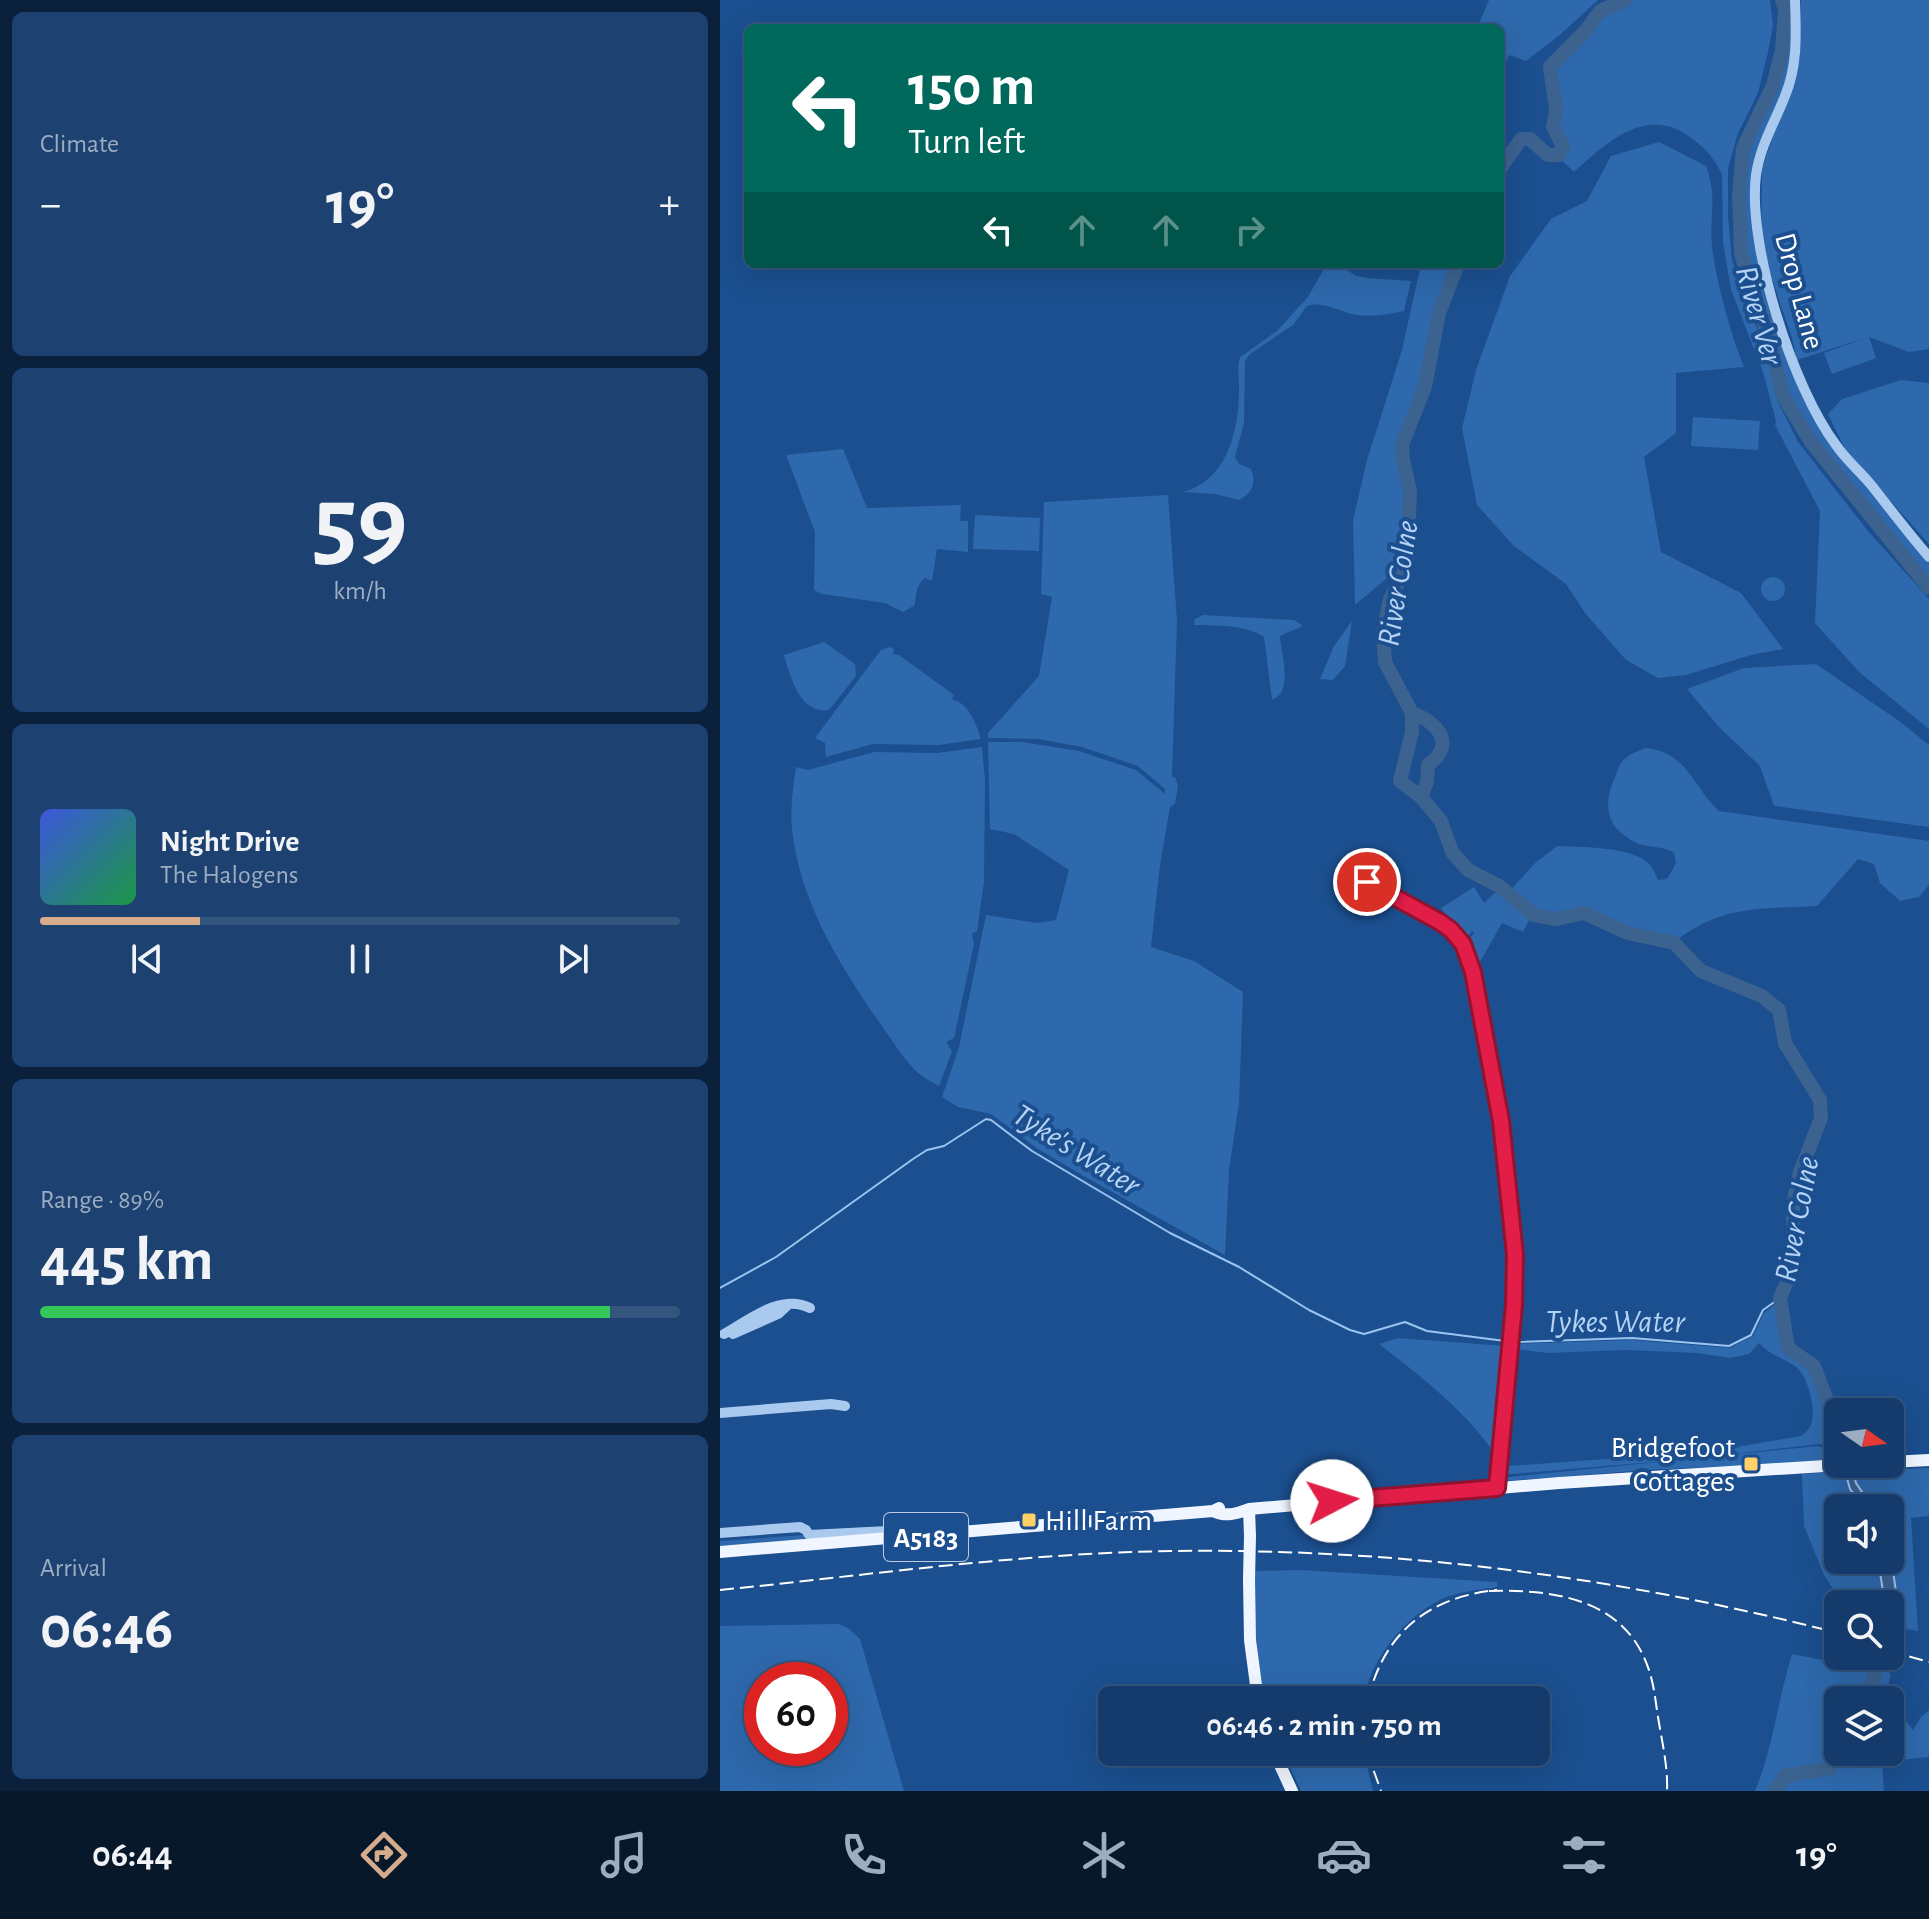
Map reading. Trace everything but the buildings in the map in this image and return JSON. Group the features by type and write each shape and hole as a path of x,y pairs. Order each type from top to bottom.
{"main road":[{"path":"1904,1461 1929,1460"},
{"name":"A5183","path":"720,1552 809,1540 927,1537 1213,1511 1219,1507 1249,1509 1824,1466"},
{"path":"1249,1509 1250,1640 1256,1686"},
{"path":"1280,1766 1292,1791"}],"street":[{"name":"Drop Lane","path":"1795,0 1797,47 1793,68 1786,93 1764,142 1756,178 1762,262 1802,389 1836,445 1929,557"},
{"path":"1367,882 1451,930 1463,944 1473,972 1501,1121 1515,1255 1497,1488"},
{"path":"722,1334 778,1305 790,1303 810,1308"},
{"path":"720,1413 831,1404 845,1406"},
{"path":"720,1533 800,1527 806,1530 809,1540"}],"shaded area":[{"path":"1489,0 1598,0 1526,61 1509,55 1504,66 1504,24 1483,24 1480,21"},
{"path":"1628,0 1770,0 1773,25 1758,93 1738,133 1728,168 1732,261 1770,363 1776,398 1798,442 1868,531 1929,599 1929,729 1859,672 1815,623 1820,511 1775,425 1763,372 1731,290 1723,242 1722,175 1716,163 1690,137 1674,128 1658,125 1642,126 1613,140 1574,172 1560,159 1565,145 1557,127 1559,109 1554,68 1602,13"},
{"path":"1784,0 1793,0 1792,68 1759,156 1757,247 1801,390 1929,562 1929,579 1801,423 1788,397 1743,254 1741,195 1745,149 1774,86 1784,50 1787,12"},
{"path":"1801,0 1929,0 1929,349 1909,352 1869,337 1876,358 1832,374 1824,353 1868,337 1797,360 1761,247 1762,169 1799,55"},
{"path":"1659,142 1706,166 1712,188 1711,235 1717,275 1744,367 1676,373 1676,433 1644,457 1661,552 1741,593 1783,649 1751,655 1686,675 1658,678 1626,660 1585,613 1566,584 1514,546 1477,505 1462,428 1476,370 1510,276 1551,219 1587,201 1611,156"},
{"path":"1324,268 1344,268 1356,276 1367,278 1411,281 1404,311 1364,316 1320,305 1307,306 1293,325 1250,354 1245,361 1244,423 1235,457 1239,464 1251,469 1253,483 1250,491 1239,500 1215,494 1183,492 1211,477 1228,451 1237,420 1240,357 1277,331 1308,297"},
{"path":"1420,268 1453,268 1441,301 1421,387 1400,449 1408,490 1405,563 1355,605 1353,520 1367,460 1402,350"},
{"path":"1901,380 1929,383 1929,544 1846,451 1828,414 1842,399"},
{"path":"1693,417 1760,421 1758,450 1691,446"},
{"path":"843,449 867,508 961,505 960,521 968,521 968,552 937,549 932,581 925,578 922,581 915,605 903,612 885,603 822,594 814,590 815,532 786,455"},
{"path":"1168,495 1177,620 1172,777 1175,777 1178,786 1175,804 1170,807 1160,865 1151,947 1194,961 1243,992 1239,1103 1229,1170 1225,1255 1038,1149 991,1114 958,1107 942,1097 959,1047 986,915 1037,923 1056,920 1069,870 1014,834 990,829 988,742 1022,742 1079,751 1136,770 1165,794 1165,789 1138,766 1082,747 1038,739 988,738 988,733 1039,676 1052,597 1041,594 1044,502"},
{"path":"975,515 1040,518 1039,551 973,549"},
{"path":"1773,577 1784,584 1785,589 1778,600 1773,601 1762,594 1761,589 1768,578"},
{"path":"1203,615 1294,620 1303,626 1280,636 1284,681 1279,695 1272,700 1264,637 1239,628 1194,625 1195,619"},
{"path":"1352,621 1345,666 1333,680 1320,679 1334,646"},
{"path":"824,642 855,664 856,676 829,710 819,710 798,692 784,655"},
{"path":"894,649 893,654 899,655 954,695 952,700 967,709 981,739 939,745 873,744 826,757 825,743 815,738 881,650"},
{"path":"1816,664 1929,745 1929,827 1774,806 1760,766 1719,727 1687,689 1744,668"},
{"path":"982,747 985,780 984,882 954,1038 946,1042 952,1051 939,1086 918,1073 904,1057 853,983 825,935 797,857 791,821 794,782 796,767 808,770 874,752 937,753"},
{"path":"1645,748 1671,756 1680,763 1719,811 1929,841 1929,885 1919,897 1900,901 1880,883 1874,864 1858,859 1817,906 1761,909 1727,915 1711,920 1677,940 1648,935 1586,911 1559,916 1535,913 1509,892 1535,863 1557,846 1631,854 1649,864 1658,880 1667,879 1676,863 1674,853 1633,841 1617,828 1609,814 1609,796 1620,764 1628,756"},
{"path":"1474,887 1484,903 1499,889 1531,916 1523,932 1502,923 1476,969 1465,944 1474,933 1472,931 1466,940 1441,908"},
{"path":"1778,1302 1786,1350 1813,1367 1824,1398 1824,1446 1501,1475 1512,1344 1632,1340 1730,1348 1753,1336 1764,1313","holes":["1759,1343 1796,1367 1810,1392 1812,1421 1801,1436 1714,1451 1509,1466 1516,1349 1548,1353 1625,1350 1698,1353 1730,1358 1749,1354"]},
{"path":"1398,1338 1504,1346 1495,1454 1456,1408 1379,1344"},
{"path":"1818,1446 1824,1448 1824,1462 1504,1481 1499,1478"},
{"path":"1929,1468 1929,1516 1911,1518 1918,1631 1904,1629 1904,1590 1894,1590 1893,1574 1904,1574 1904,1494 1863,1494 1855,1478 1904,1478 1904,1469"},
{"path":"1824,1472 1824,1478 1847,1478 1854,1494 1824,1494 1824,1574 1880,1574 1883,1590 1834,1590 1824,1575 1804,1526 1802,1474"},
{"path":"1847,1478 1855,1478 1863,1494 1854,1494"},
{"path":"805,1535 803,1540 720,1548 720,1541"},
{"path":"1301,1570 1497,1582 1497,1587 1449,1596 1415,1616 1382,1654 1366,1686 1262,1686 1256,1636 1255,1571"},
{"path":"1880,1574 1893,1574 1896,1590 1883,1590"},
{"path":"838,1624 848,1628 860,1639 904,1791 720,1791 720,1626"},
{"path":"1792,1654 1824,1660 1824,1670 1881,1670 1891,1673 1888,1686 1824,1686 1824,1766 1882,1766 1884,1791 1779,1791 1786,1780 1783,1777 1773,1791 1755,1791"},
{"path":"1929,1710 1929,1757 1904,1760 1904,1718 1913,1730"},
{"path":"1289,1766 1367,1766 1373,1791 1301,1791"}],"waterway":[{"name":"River Colne","path":"1504,163 1521,139 1530,139 1548,155 1559,155 1563,146 1553,127 1556,110 1550,67 1600,11 1625,0"},
{"name":"River Ver","path":"1782,0 1785,11 1782,50 1773,85 1743,148 1739,195 1741,254 1770,342 1783,396 1811,442 1929,588"},
{"name":"River Colne","path":"1456,268 1439,313 1425,387 1402,445 1410,491 1407,567 1390,599 1383,633 1385,662 1412,713 1412,732 1400,781 1421,797 1441,821 1452,852 1468,870 1499,886 1534,915 1556,919 1584,913 1627,933 1674,943 1701,971 1762,996 1779,1010 1785,1043 1820,1100 1821,1118 1800,1172 1793,1204 1794,1265 1780,1298 1788,1348 1814,1366 1826,1398"},
{"name":"River Colne","path":"1412,713 1430,722 1443,742 1437,757 1428,765 1427,782 1421,797"},
{"name":"Tyke's Water","path":"720,1288 776,1257 927,1150 944,1146 986,1119 1032,1151 1170,1233 1239,1267 1309,1310 1350,1330 1364,1334 1405,1322 1427,1331 1505,1341"},
{"name":"Tykes Water","path":"1516,1342 1632,1338 1729,1346 1751,1335 1763,1310 1780,1298"},
{"name":"River Colne","path":"1872,1686 1875,1670"},
{"name":"River Colne","path":"1775,1791 1785,1776 1831,1766"}],"railway":[{"path":"720,1590 1059,1556 1257,1551 1425,1561 1508,1570 1674,1596 1824,1630"},
{"path":"1372,1686 1385,1655 1413,1622 1450,1601 1497,1590"},
{"path":"1489,1591 1566,1597 1610,1616 1628,1632 1642,1654 1652,1681 1666,1763 1667,1791"},
{"path":"1904,1655 1929,1662"},
{"path":"1372,1766 1381,1791"}],"place":[{"name":"Bridgefoot Cottages","path":"1751,1464"},
{"name":"Hill Farm","path":"1029,1520"}],"route":[{"path":"1332,1501 1497,1488 1514,1305 1515,1255 1501,1121 1473,972 1463,944 1451,930 1367,882"}]}
